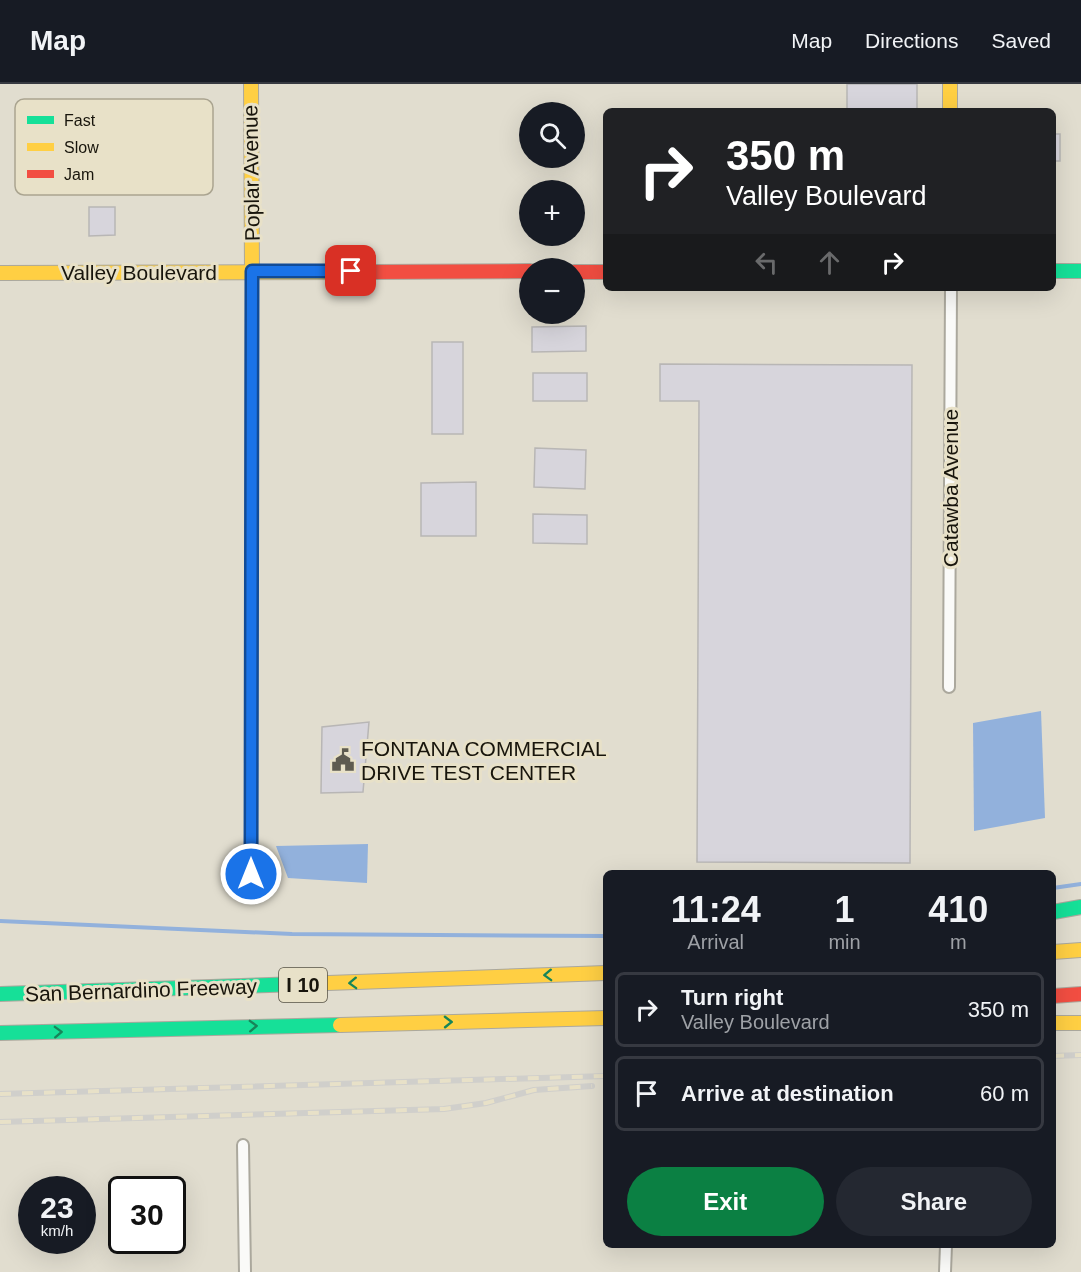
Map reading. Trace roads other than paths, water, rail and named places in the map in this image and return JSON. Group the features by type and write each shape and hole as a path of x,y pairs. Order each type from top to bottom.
{"main road":[{"name":"Poplar Avenue","path":"250,84 252,271"},
{"path":"950,84 950,108"},
{"path":"1056,271 1081,271"},
{"name":"Valley Boulevard","path":"0,273 519,272"},
{"path":"585,272 603,272"},
{"path":"1056,911 1081,907"},
{"path":"1056,952 1081,950"},
{"name":"San Bernardino Freeway","path":"0,994 603,974"},
{"path":"1056,996 1081,994"},
{"name":"San Bernardino Freeway","path":"0,1033 603,1018"},
{"path":"1056,1023 1081,1023"}],"street":[{"name":"Poplar Avenue","path":"251,874 252,271"},
{"name":"Catawba Avenue","path":"949,687 951,291"},
{"path":"243,1145 244,1272"},
{"path":"945,1272 946,1248"}],"water":[{"path":"1041,711 1045,818 974,831 973,723"},
{"path":"368,844 367,883 288,878 276,846"}],"waterway":[{"path":"1056,888 1081,884"},
{"path":"0,921 292,934 603,936"}],"railway":[{"path":"1056,1056 1081,1055"},
{"path":"0,1094 603,1076"},
{"path":"0,1122 444,1109 486,1103 534,1090 592,1086"}],"place":[{"name":"FONTANA COMMERCIAL DRIVE TEST CENTER","path":"343,760"}]}
